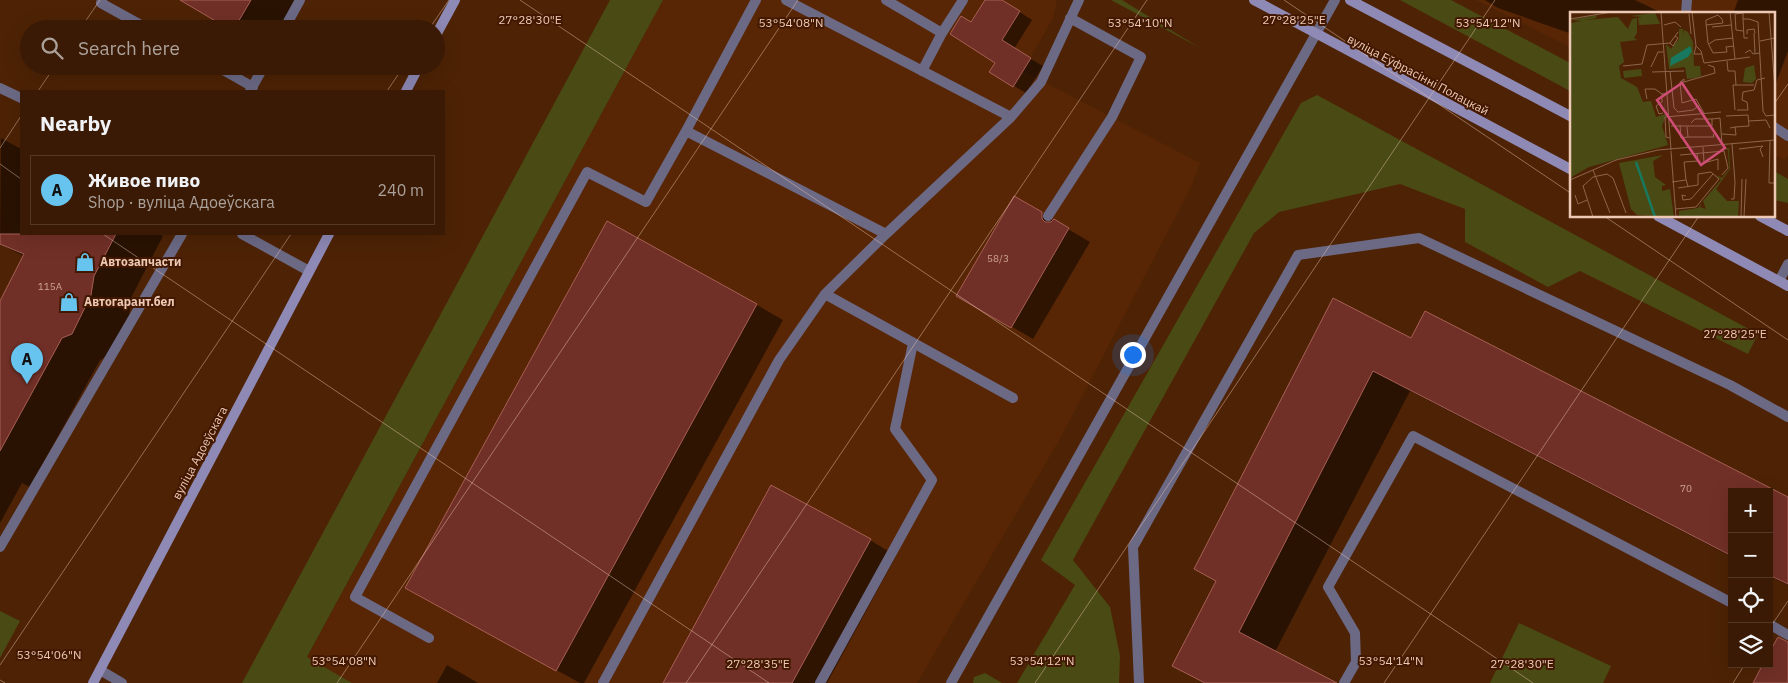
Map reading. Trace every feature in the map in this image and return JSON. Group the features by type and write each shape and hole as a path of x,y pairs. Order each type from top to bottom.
{"main road":[{"path":"444,20 455,0"},
{"name":"вуліца Еўфрасінні Полацкай","path":"1254,0 1570,169"},
{"path":"1350,0 1570,116"},
{"path":"407,90 414,75"},
{"path":"1662,218 1783,283"},
{"path":"1764,218 1788,232"},
{"name":"вуліца Адоеўскага","path":"93,683 328,235"}],"lane":[{"path":"102,0 101,3 132,20"},
{"path":"289,20 300,0"},
{"path":"429,638 355,598 587,172 646,202 756,0"},
{"path":"886,0 942,33"},
{"path":"922,71 942,33 963,0"},
{"path":"604,683 779,360 825,294 1011,117 1041,82 1078,0"},
{"path":"951,683 1335,0"},
{"path":"792,1 1011,117"},
{"path":"1048,216 1112,117 1141,57 1070,18"},
{"path":"230,75 252,89 259,75"},
{"path":"0,88 20,98"},
{"path":"1776,128 1788,136"},
{"path":"686,131 886,234"},
{"path":"0,547 181,235"},
{"path":"244,235 309,271"},
{"path":"1139,683 1133,547 1298,255 1419,238 1730,385 1788,417"},
{"path":"1783,283 1788,264"},
{"path":"825,294 1013,398"},
{"path":"820,683 932,480 895,429 913,343"},
{"path":"1344,683 1356,662 1355,633 1328,587 1413,436 1728,601"},
{"path":"1773,626 1788,635"},
{"path":"100,670 122,683"}],"shaded area":[{"path":"610,0 663,0 307,657 352,683 242,683"},
{"path":"663,0 1057,0 1053,18 1023,71 1200,163 1191,187 1061,437 917,683 352,683 307,658"},
{"path":"1111,0 1122,0 1200,48"},
{"path":"1400,0 1451,0 1570,63 1570,91"},
{"path":"1476,0 1788,0 1788,155 1785,160 1776,156 1776,12 1570,12 1570,47"},
{"path":"1317,95 1758,334 1748,354 1580,271 1548,287 1465,242 1465,209 1400,184 1279,212 1254,233 1073,560 1110,607 1120,656 1119,683 1017,683 1075,585 1041,560 1301,103"},
{"path":"1776,172 1788,179 1788,203 1776,200"},
{"path":"0,611 20,621 0,658"},
{"path":"1519,623 1611,666 1603,683 1490,683"},
{"path":"985,673 1002,683 973,683 974,677"}],"building":[{"path":"180,0 251,0 239,20 214,20"},
{"path":"985,0 1002,0 1020,11 1002,40 1031,58 1013,87 989,72 995,63 950,34 961,16 971,22"},
{"path":"1014,196 1042,212 1042,219 1045,222 1051,222 1054,219 1069,228 1011,328 956,296"},
{"path":"607,221 757,304 556,671 405,588"},
{"path":"0,234 115,235 94,276 91,295 72,334 62,338 0,451 0,301 24,254 0,244"},
{"path":"1333,298 1411,338 1425,311 1770,488 1728,488 1728,554 1373,371 1239,632 1337,683 1205,683 1172,666 1216,581 1194,569"},
{"path":"771,485 871,539 792,683 663,683"},
{"path":"1773,489 1788,497 1788,584 1773,577"},
{"path":"1778,637 1788,642 1788,683 1753,683 1761,668 1773,668 1773,646"}],"place":[{"name":"Автозапчасти","path":"85,262"},
{"name":"Автогарант.бел","path":"69,302"},
{"name":"Живое пиво","path":"27,384"}]}
